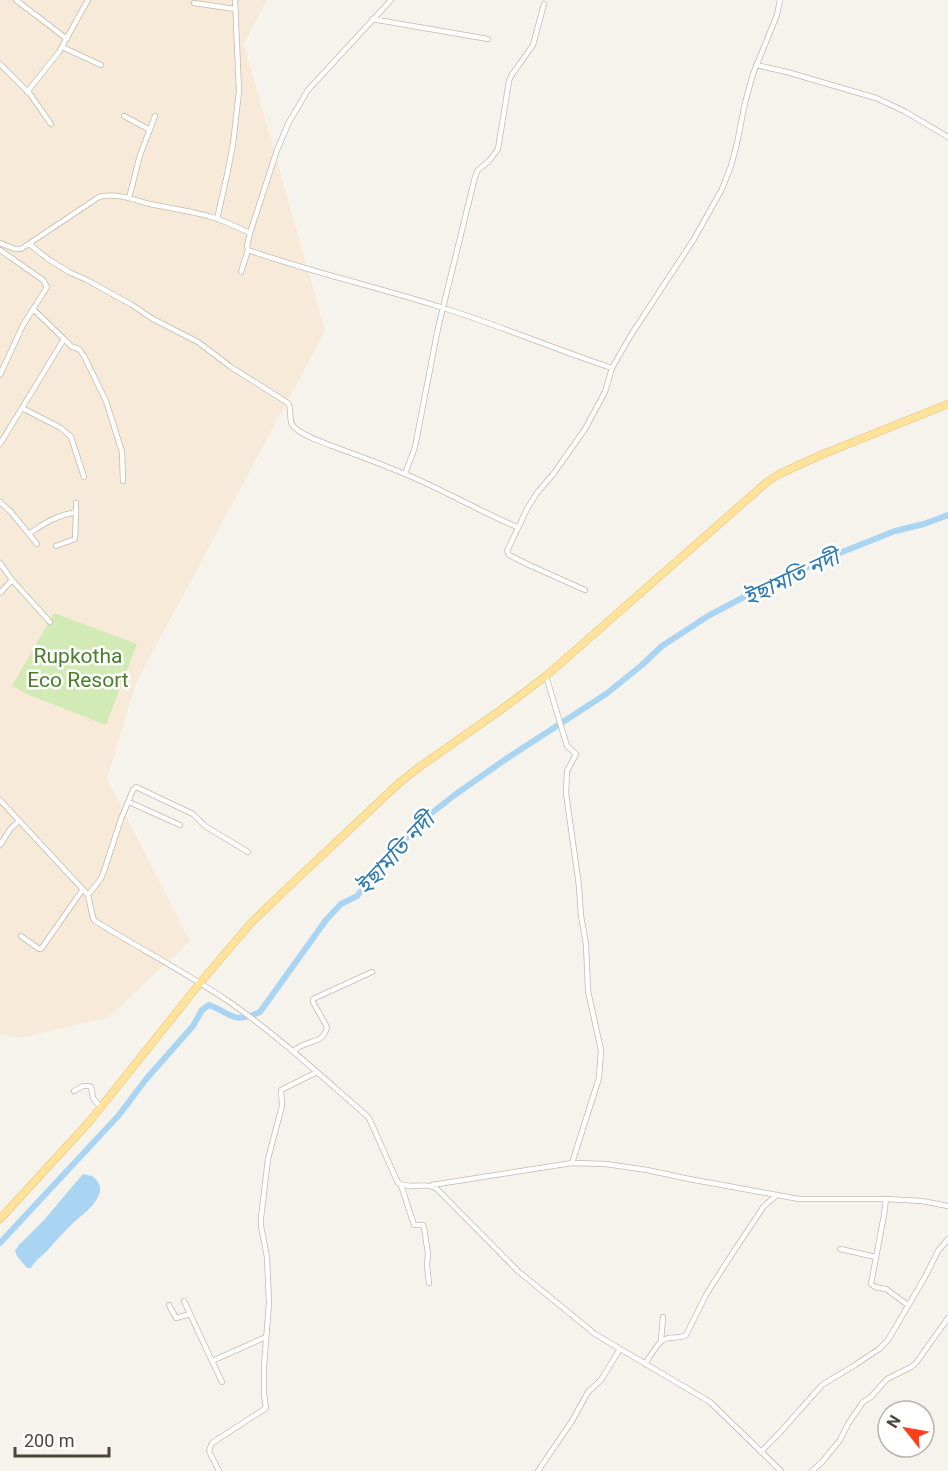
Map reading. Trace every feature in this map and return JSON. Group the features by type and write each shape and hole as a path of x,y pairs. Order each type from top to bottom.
{"main road":[{"path":"0,1219 101,1108 250,924 388,793 418,768 502,710 546,676 772,479 821,455 948,404"}],"street":[{"path":"16,0 67,39"},
{"path":"27,92 62,47 88,0"},
{"path":"216,219 233,144 239,91 235,0"},
{"path":"241,272 248,250 250,233 277,150 289,122 314,82 391,0"},
{"path":"585,590 529,565 507,553 507,550 537,493 585,429 605,392 612,368 694,239 722,189 737,143 756,65 777,15 780,0"},
{"path":"194,3 235,9"},
{"path":"405,474 415,447 433,350 475,177 478,170 498,149 509,81 533,45 544,4"},
{"path":"372,19 488,39"},
{"path":"62,47 101,65"},
{"path":"0,63 27,92 51,124"},
{"path":"756,65 876,98 904,111 948,137"},
{"path":"124,116 150,130"},
{"path":"129,198 140,155 155,116"},
{"path":"0,243 21,249 99,197 108,195 193,212 250,233"},
{"path":"29,244 69,272 198,342 231,367 288,403 291,422 295,429 318,441 437,487 517,528"},
{"path":"0,250 43,280 46,287 23,325 0,375"},
{"path":"248,250 443,307 573,356 612,368"},
{"path":"33,309 84,356 106,401 122,452 123,482"},
{"path":"0,444 64,339"},
{"path":"21,408 62,428 71,437 84,477"},
{"path":"0,502 38,544"},
{"path":"56,546 75,539 76,502"},
{"path":"29,534 46,522 76,512"},
{"path":"0,563 12,580 50,622"},
{"path":"0,593 12,580"},
{"path":"546,676 567,746 576,754 567,771 566,793 579,886 588,991 601,1050 599,1078 572,1163"},
{"path":"88,895 103,874 121,819 135,788 193,814 205,826 248,852"},
{"path":"0,800 88,895 95,921 231,1003 294,1051 369,1118 396,1179 401,1185 414,1224 424,1227 429,1283"},
{"path":"129,802 180,825"},
{"path":"0,845 9,830 19,821"},
{"path":"21,936 42,949 82,889"},
{"path":"294,1051 303,1045 321,1039 326,1032 327,1027 313,999 372,972"},
{"path":"219,1471 209,1451 212,1443 266,1408 264,1366 269,1303 268,1268 261,1218 268,1159 282,1106 281,1090 316,1072"},
{"path":"74,1091 83,1086 91,1087 93,1098 101,1108"},
{"path":"401,1185 432,1185 572,1163 606,1164 799,1199 886,1199 922,1201 948,1206"},
{"path":"432,1185 518,1270 595,1334 710,1402 781,1471"},
{"path":"661,1341 686,1335 707,1293 742,1239 764,1206 777,1195"},
{"path":"886,1199 871,1284 886,1289 908,1305"},
{"path":"761,1452 822,1384 879,1349 888,1340 938,1251 948,1239"},
{"path":"840,1249 876,1257"},
{"path":"184,1301 222,1382"},
{"path":"169,1305 176,1318 190,1314"},
{"path":"645,1364 661,1341 663,1317"},
{"path":"812,1471 840,1440 863,1402 871,1397 887,1379 916,1363 948,1318"},
{"path":"212,1361 266,1337"},
{"path":"538,1471 572,1421 588,1392 601,1380 620,1349"}],"shaded area":[{"path":"0,0 267,0 244,44 325,331 136,683 107,779 190,941 109,1017 21,1038 0,1034"}],"green space":[{"name":"Rupkotha Eco Resort","path":"54,613 137,644 106,725 12,686"}],"water":[{"path":"83,1174 92,1176 99,1184 100,1191 96,1201 31,1268 27,1268 15,1251"}],"waterway":[{"name":"ইছামতি নদী","path":"0,1243 119,1115 147,1078 193,1026 202,1010 209,1005 238,1018 260,1012 326,920 341,904 357,896 419,823 456,794 606,694 662,646 708,616 763,587 827,558 895,531 948,515"}]}
